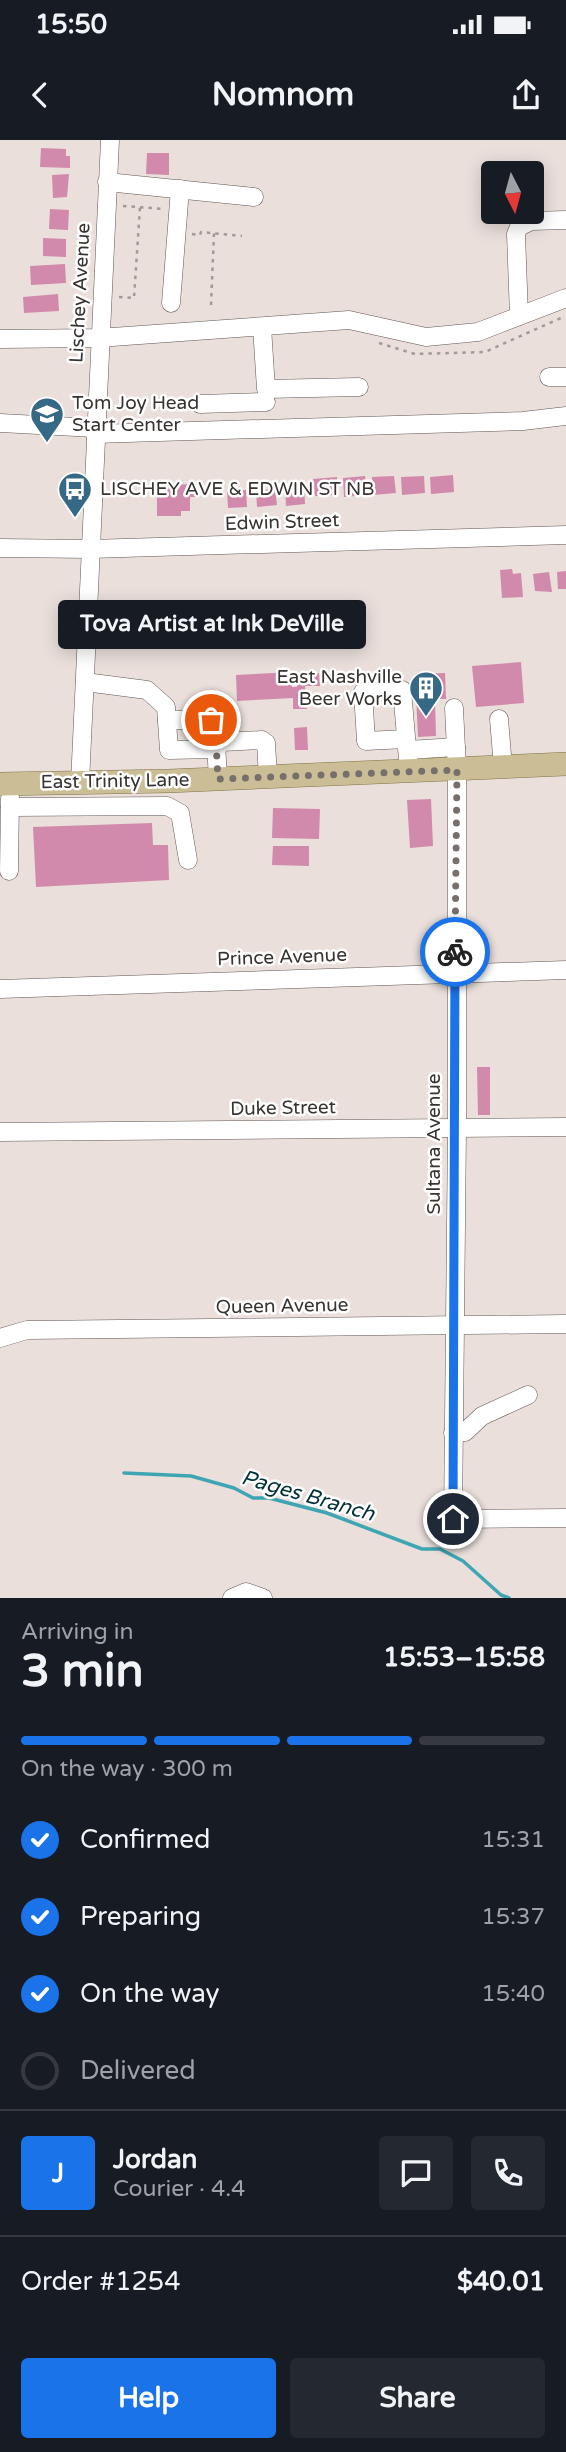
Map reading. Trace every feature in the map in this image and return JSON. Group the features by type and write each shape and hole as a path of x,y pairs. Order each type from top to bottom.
{"main road":[{"name":"East Trinity Lane","path":"5,784 268,777 407,754 503,767 566,765"}],"street":[{"name":"Lischey Avenue","path":"80,783 110,140"},
{"path":"107,182 254,197"},
{"path":"172,303 180,189"},
{"path":"519,316 516,234 519,227 531,221 566,220"},
{"path":"0,339 99,338 349,320 426,337 478,332 566,298"},
{"path":"262,327 268,428"},
{"path":"200,404 359,387"},
{"path":"0,423 95,431 523,421 566,416"},
{"name":"Edwin Street","path":"0,548 90,549 566,534"},
{"path":"85,681 147,690 166,707 169,750 167,806"},
{"name":"Sultana Avenue","path":"454,708 457,1127 453,1519 566,1518"},
{"path":"499,719 503,767"},
{"path":"167,720 211,720 215,724 218,779"},
{"path":"169,750 216,748 222,742 262,740 266,743 268,777"},
{"path":"5,784 10,807 9,871"},
{"path":"10,807 167,806 180,813 188,860"},
{"name":"Prince Avenue","path":"0,989 566,970"},
{"name":"Duke Street","path":"0,1132 566,1127"},
{"name":"Queen Avenue","path":"0,1338 27,1330 566,1324"},
{"path":"453,1433 466,1432 482,1416 528,1395"},
{"path":"232,1598 246,1592 263,1598"}],"path":[{"path":"119,206 169,210"},
{"path":"115,297 134,298 139,207"},
{"path":"184,233 242,236"},
{"path":"211,305 214,233"}],"building":[{"path":"41,148 66,149 66,156 70,156 70,168 40,167"},
{"path":"147,153 169,153 169,175 146,174"},
{"path":"69,174 67,197 53,198 52,175"},
{"path":"50,209 69,210 68,230 49,229"},
{"path":"43,238 66,239 66,257 43,256"},
{"path":"65,264 66,283 31,285 30,266"},
{"path":"58,294 59,311 24,313 23,297"},
{"path":"453,475 454,492 431,494 430,477"},
{"path":"365,476 367,495 344,497 343,478"},
{"path":"394,476 396,493 373,495 372,477"},
{"path":"424,476 425,493 402,495 401,477"},
{"path":"337,477 338,495 315,496 313,479"},
{"path":"197,484 197,497 190,497 190,511 181,511 181,516 157,516 157,485"},
{"path":"304,485 305,504 286,506 285,487"},
{"path":"275,489 277,505 257,507 256,490"},
{"path":"246,490 247,507 228,508 227,491"},
{"path":"512,569 513,574 521,573 523,597 502,598 500,570"},
{"path":"566,571 566,589 558,589 557,572"},
{"path":"549,572 552,592 535,591 533,574"},
{"path":"521,662 524,703 476,707 472,666"},
{"path":"292,672 292,687 297,687 297,674 319,673 320,686 305,686 307,709 293,709 293,698 237,701 236,675"},
{"name":"East Nashville Beer Works","path":"445,673 446,699 435,699 436,736 418,737 415,674"},
{"path":"307,727 308,750 295,750 294,728"},
{"path":"431,799 433,846 410,848 407,800"},
{"path":"273,808 320,809 319,839 272,838"},
{"path":"152,823 153,845 168,845 169,880 36,887 33,827"},
{"path":"273,846 309,846 309,866 272,865"},
{"path":"477,1067 490,1067 490,1115 478,1115"}],"waterway":[{"name":"Pages Branch","path":"124,1473 191,1476 234,1488 253,1498 269,1498 327,1513 422,1549 440,1549 463,1561 501,1595 509,1598"}],"way so far":[{"path":"211,720 215,724 218,779 457,770 455,952"}],"place":[{"name":"Tom Joy Head Start Center","path":"47,444"},
{"name":"LISCHEY AVE & EDWIN ST NB","path":"75,519"},
{"name":"East Nashville Beer Works","path":"426,718"},
{"name":"Tova Artist at Ink DeVille","path":"211,720"}],"route":[{"path":"453,1519 457,1127 455,952"}]}
